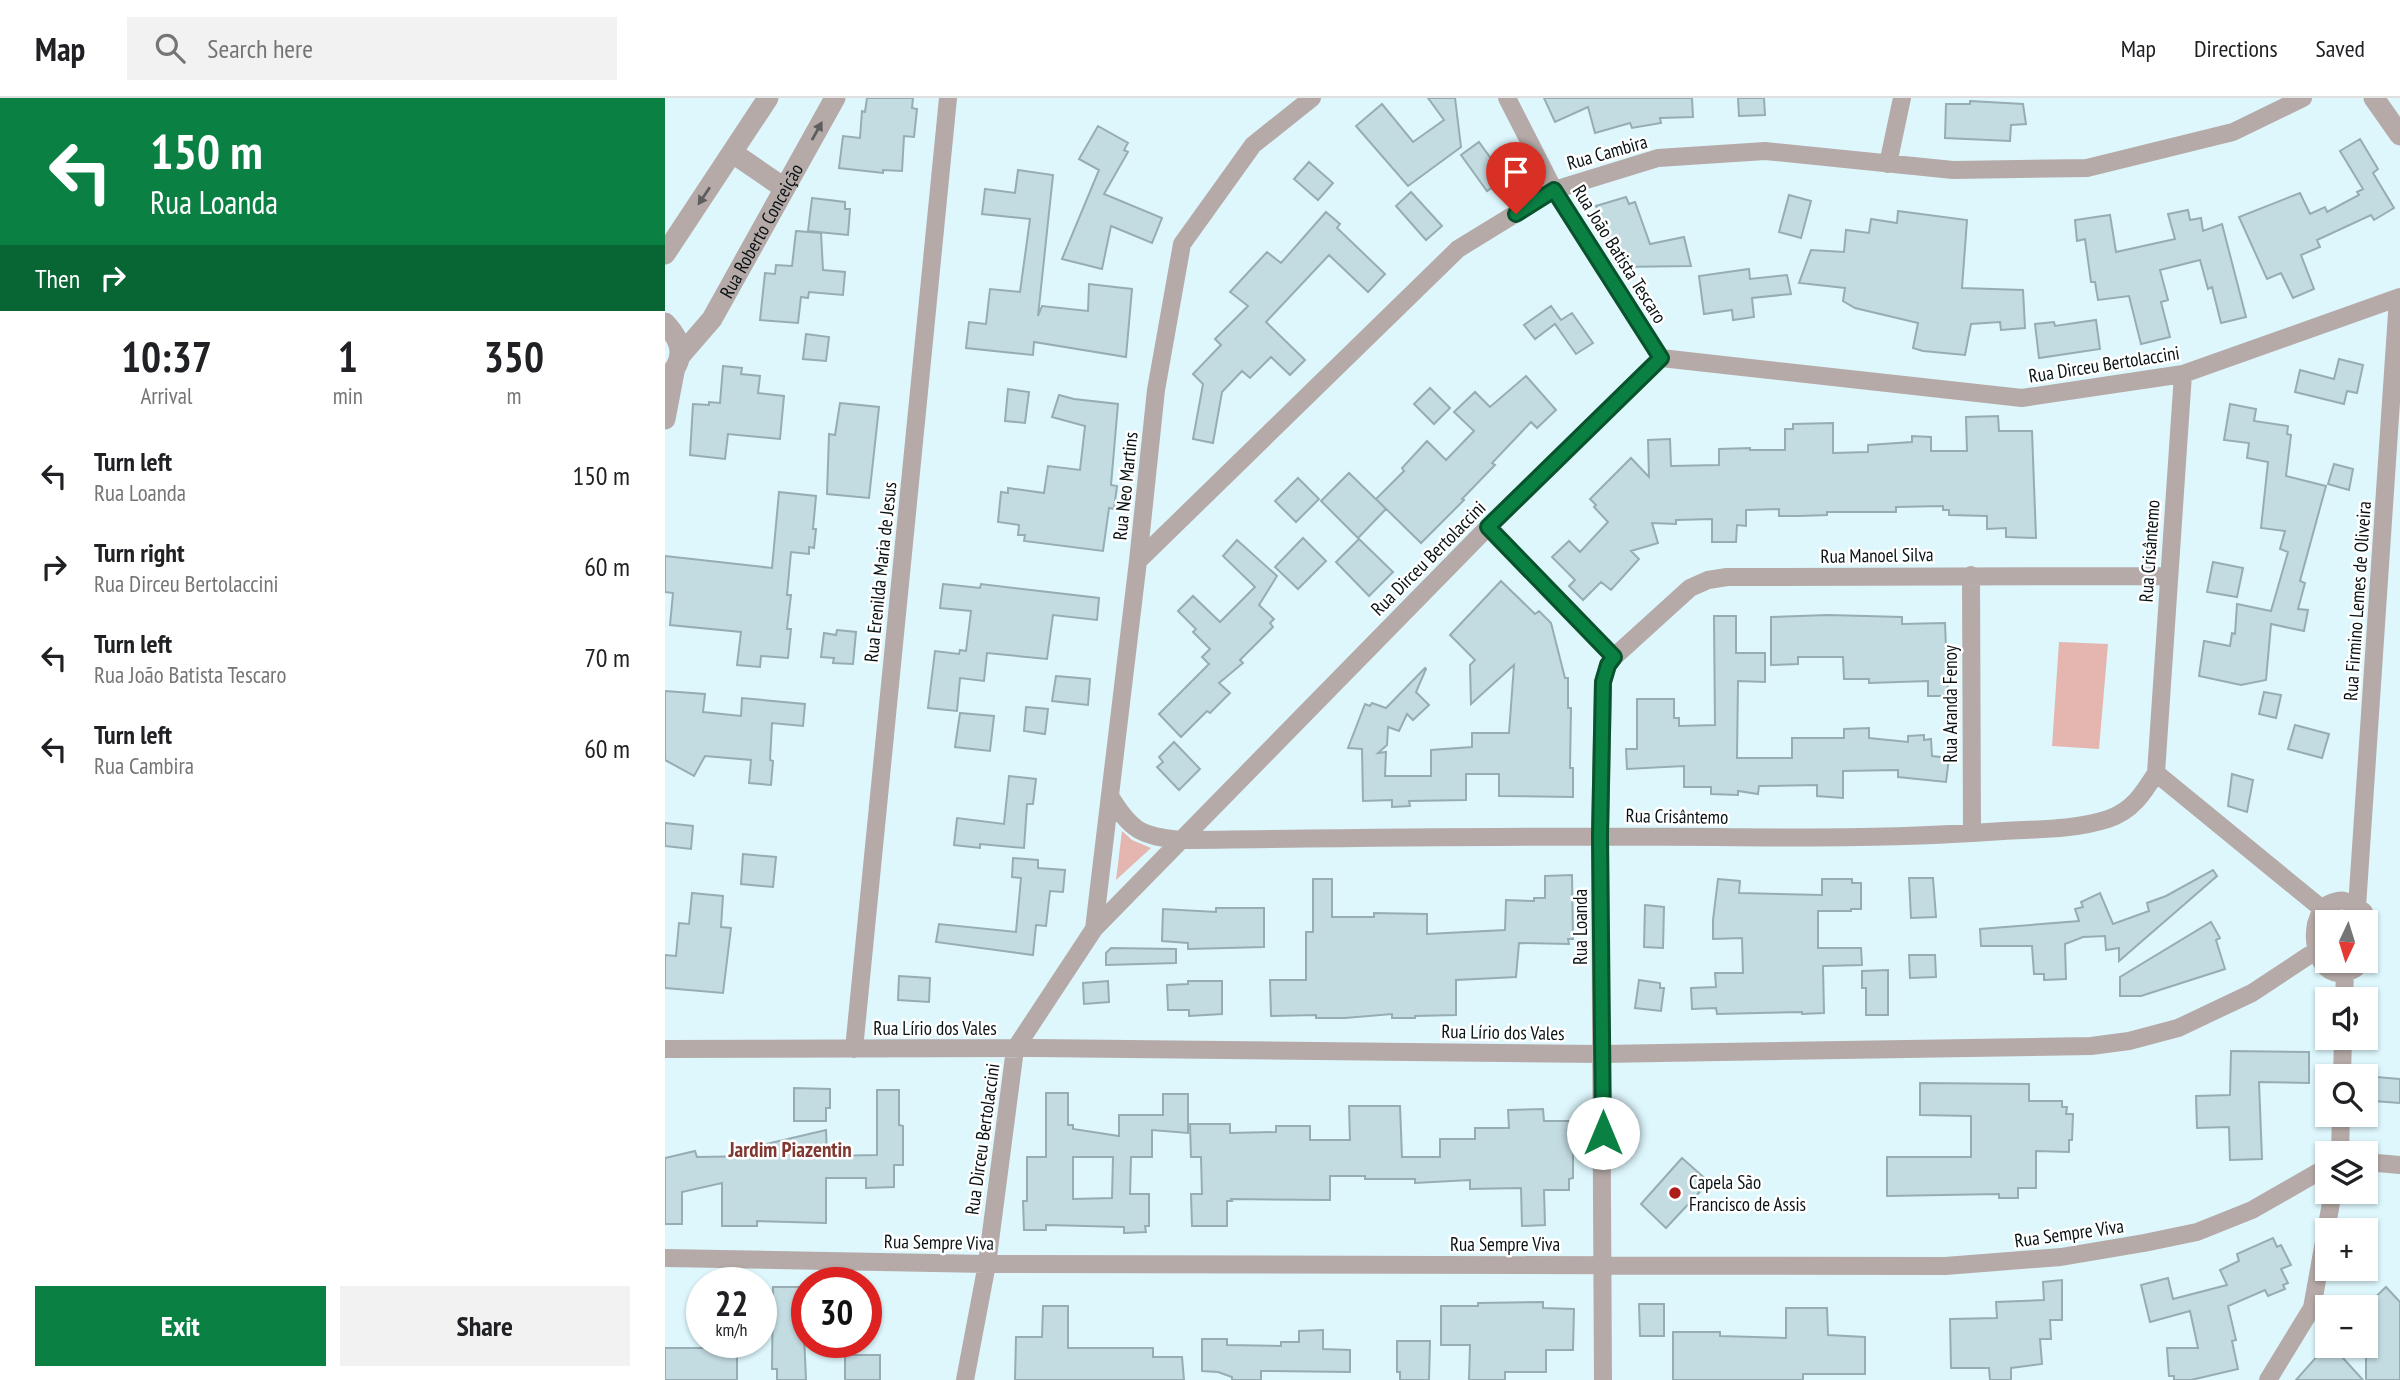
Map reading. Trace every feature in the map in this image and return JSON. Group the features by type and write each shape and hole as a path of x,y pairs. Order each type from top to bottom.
{"street":[{"path":"665,254 768,98"},
{"name":"Rua Roberto Conceição","path":"665,419 673,369 712,319 835,98"},
{"name":"Rua Erenilda Maria de Jesus","path":"854,1049 948,98"},
{"name":"Rua Neo Martins","path":"1094,929 1156,390 1182,244 1253,145 1312,98"},
{"name":"Rua João Batista Tescaro","path":"1507,98 1554,190 1661,358"},
{"path":"1888,163 1902,98"},
{"name":"Rua Cambira","path":"1138,561 1458,249 1554,190 1658,158 1765,151 1953,170 2087,168 2233,132 2303,98"},
{"path":"2374,98 2400,135"},
{"path":"733,153 784,188"},
{"name":"Rua Dirceu Bertolaccini","path":"965,1380 987,1264 1016,1049 1094,929 1488,527 1661,358 2022,398 2183,374 2399,298"},
{"name":"Rua Firmino Lemes de Oliveira","path":"2357,907 2399,298"},
{"path":"665,323 676,335 673,369"},
{"name":"Rua Crisântemo","path":"1110,796 1126,820 1136,829 1154,837 1181,840 1600,836 1845,839 2073,827 2108,819 2138,803 2155,773 2183,374"},
{"path":"1488,527 1614,657"},
{"name":"Rua Manoel Silva","path":"1614,657 1690,588 1708,580 1971,575 2169,576"},
{"name":"Rua Aranda Fenoy","path":"1971,575 1972,833"},
{"name":"Rua Loanda","path":"1604,1380 1600,836 1603,682 1608,665 1614,657"},
{"path":"2155,773 2321,908 2337,900 2361,910"},
{"name":"Rua Lírio dos Vales","path":"665,1049 1602,1054 2091,1046 2129,1041 2178,1028 2252,993 2315,951"},
{"path":"2344,987 2345,973"},
{"path":"2378,1163 2400,1165"},
{"name":"Rua Sempre Viva","path":"665,1258 987,1264 1899,1267 1994,1264 2144,1244 2197,1232 2252,1210 2315,1174"},
{"path":"2269,1380 2312,1308 2331,1204"}],"shaded area":[{"path":"2059,642 2108,644 2099,749 2052,746"},
{"path":"1122,831 1132,840 1151,848 1116,880"}],"building":[{"path":"867,98 913,98 912,108 917,109 914,137 904,136 902,171 883,170 883,173 839,168 843,136 860,138 862,111 865,112"},
{"path":"1428,98 1455,98 1461,147 1408,186 1356,126 1382,104 1413,142 1444,120"},
{"path":"1544,98 1692,98 1693,117 1660,118 1661,123 1632,128 1630,123 1595,133 1588,107 1555,122"},
{"path":"1738,98 1764,98 1765,115 1739,116"},
{"path":"1970,101 2023,104 2026,124 2011,125 2010,141 1945,138 1946,104 1970,104"},
{"path":"1098,126 1128,143 1124,150 1128,152 1104,194 1162,218 1152,243 1111,226 1102,269 1062,259 1099,170 1079,159"},
{"path":"2360,139 2378,169 2373,173 2394,208 2374,220 2371,215 2317,240 2320,247 2301,255 2314,289 2293,298 2281,273 2267,279 2239,217 2300,193 2310,214 2325,207 2327,212 2359,195 2357,192 2363,189 2340,151"},
{"path":"1479,142 1505,178 1487,191 1461,155"},
{"path":"1309,162 1333,183 1318,200 1294,179"},
{"path":"1018,170 1053,175 1038,316 1042,306 1088,311 1089,284 1132,289 1126,357 1034,342 1033,355 966,348 969,322 986,324 990,289 1020,292 1030,219 982,214 985,189 1015,193"},
{"path":"1411,192 1442,226 1426,240 1396,206"},
{"path":"1789,195 1811,201 1801,238 1779,232"},
{"path":"1626,197 1629,204 1635,202 1650,244 1684,237 1691,266 1618,267 1596,206"},
{"path":"812,198 845,202 845,209 850,209 848,235 808,231"},
{"path":"2188,210 2190,220 2201,218 2203,231 2222,224 2246,317 2221,323 2212,287 2208,289 2200,260 2160,270 2168,300 2161,302 2170,337 2141,344 2129,296 2098,300 2095,282 2091,282 2085,239 2077,241 2075,220 2110,215 2116,252 2175,239 2168,214"},
{"path":"1898,211 1967,220 1962,288 2023,290 2025,328 2001,330 2000,322 1971,324 1965,355 1923,351 1913,348 1918,323 1855,308 1843,301 1845,288 1799,283 1811,250 1844,252 1846,230 1869,233 1871,219 1897,223"},
{"path":"1326,212 1340,224 1337,228 1385,274 1368,292 1329,255 1266,322 1305,360 1290,375 1271,357 1250,378 1242,371 1222,392 1213,443 1193,439 1203,384 1193,374 1221,345 1215,339 1248,306 1230,292 1267,252 1281,263"},
{"path":"796,231 821,233 823,270 845,272 843,295 809,292 808,298 801,297 798,323 760,320 765,273 775,274 776,265 792,266"},
{"path":"1749,269 1750,279 1787,275 1791,294 1752,298 1754,317 1733,320 1732,310 1704,314 1699,276"},
{"path":"1551,306 1561,320 1572,313 1593,343 1576,354 1555,324 1535,339 1524,325"},
{"path":"2096,320 2100,349 2039,358 2035,324 2054,322 2055,326"},
{"path":"806,334 829,337 826,361 803,359"},
{"path":"2339,359 2363,365 2357,393 2347,391 2344,404 2295,392 2300,370 2334,379"},
{"path":"723,366 742,368 741,374 760,376 758,393 784,396 780,439 728,434 725,459 690,455 693,404 720,403"},
{"path":"1526,376 1556,410 1537,428 1531,422 1492,463 1495,465 1462,499 1464,500 1421,543 1376,499 1404,471 1402,468 1427,441 1446,460 1474,431 1454,412 1475,392 1490,407"},
{"path":"1430,388 1450,408 1434,424 1414,404"},
{"path":"1008,389 1029,392 1025,423 1005,421"},
{"path":"1059,395 1118,404 1111,485 1117,486 1114,509 1109,508 1103,551 1024,541 1025,535 1018,535 1019,525 998,522 1001,492 1008,493 1008,488 1044,493 1048,466 1080,470 1085,426 1052,417"},
{"path":"840,403 879,407 869,498 827,494 829,434 835,435"},
{"path":"2230,404 2256,409 2254,421 2288,426 2287,434 2291,435 2286,476 2326,486 2300,581 2305,583 2298,609 2308,610 2304,631 2271,624 2266,680 2241,685 2199,676 2204,641 2230,646 2232,633 2235,634 2237,604 2271,611 2288,552 2280,549 2285,531 2261,528 2268,462 2247,458 2249,443 2224,440"},
{"path":"1998,416 1999,431 2032,431 2036,538 2006,537 2006,528 1987,529 1987,516 1949,515 1949,510 1943,510 1943,506 1896,507 1896,512 1827,512 1827,515 1798,516 1779,516 1779,509 1746,510 1746,526 1737,525 1736,542 1712,542 1712,519 1676,520 1676,524 1652,523 1658,543 1631,551 1639,559 1611,590 1601,582 1583,600 1569,586 1575,580 1552,557 1569,541 1580,552 1608,522 1590,499 1631,458 1649,477 1648,440 1670,439 1671,466 1719,465 1719,449 1785,450 1785,429 1793,429 1793,424 1833,423 1833,453 1868,452 1868,445 1912,442 1912,436 1931,437 1931,451 1967,451 1966,417"},
{"path":"2334,464 2353,469 2349,490 2328,484"},
{"path":"1349,473 1386,509 1358,538 1321,501"},
{"path":"1298,478 1319,499 1296,522 1275,501"},
{"path":"779,492 816,496 814,548 809,547 809,554 791,552 787,595 791,595 787,629 791,629 788,658 761,656 760,667 737,665 741,632 670,625 673,593 665,592 665,556 772,568"},
{"path":"1303,538 1326,561 1298,589 1275,567"},
{"path":"1359,539 1393,572 1369,596 1336,562"},
{"path":"1237,540 1277,576 1259,605 1274,619 1270,623 1273,627 1240,660 1243,663 1219,683 1230,693 1181,737 1159,714 1209,664 1202,657 1210,649 1193,632 1196,629 1178,611 1193,596 1220,622 1255,587 1223,556"},
{"path":"2213,562 2243,568 2237,597 2207,592"},
{"path":"1501,581 1535,614 1539,611 1551,623 1565,678 1568,678 1573,797 1499,796 1499,774 1466,774 1466,800 1409,801 1410,806 1392,807 1392,800 1363,801 1362,749 1348,748 1365,704 1370,706 1372,703 1386,708 1425,668 1416,692 1429,705 1413,720 1407,714 1399,731 1388,727 1387,745 1378,753 1386,752 1385,776 1431,776 1431,750 1472,747 1472,733 1509,733 1514,665 1471,704 1470,665 1475,660 1450,635"},
{"path":"943,584 980,588 981,584 1099,598 1097,620 1053,615 1047,659 987,653 984,681 960,678 957,711 928,708 935,651 959,654 960,650 966,651 971,611 940,608"},
{"path":"1714,616 1736,616 1736,653 1765,653 1765,682 1738,681 1737,758 1792,758 1792,738 1844,738 1844,729 1869,728 1869,738 1908,742 1908,736 1924,735 1924,740 1931,739 1932,756 1949,758 1946,782 1898,777 1898,770 1843,771 1843,798 1817,796 1817,785 1759,786 1758,794 1738,791 1738,795 1711,794 1711,787 1684,787 1684,766 1627,769 1626,749 1637,749 1637,699 1674,699 1674,718 1679,718 1679,726 1715,725"},
{"path":"1771,617 1902,617 1902,624 1945,623 1948,696 1928,696 1928,681 1869,683 1869,679 1844,679 1843,657 1798,657 1798,664 1771,665"},
{"path":"837,630 856,632 853,664 833,663 834,658 821,657 824,633 836,635"},
{"path":"1056,676 1090,679 1088,705 1052,701"},
{"path":"665,691 705,694 703,712 741,716 742,698 805,704 803,726 772,723 771,785 749,783 751,760 705,756 694,776 665,760"},
{"path":"2264,692 2281,695 2276,718 2259,714"},
{"path":"1026,707 1048,709 1045,734 1024,731"},
{"path":"960,713 994,716 990,751 955,747"},
{"path":"2295,725 2329,734 2322,758 2288,749"},
{"path":"1174,742 1200,769 1179,790 1157,767 1163,762 1159,757"},
{"path":"2232,774 2253,780 2247,812 2228,806"},
{"path":"1009,776 1036,779 1033,804 1027,804 1024,848 980,844 980,848 954,845 957,818 1004,824"},
{"path":"665,823 693,826 691,849 665,846"},
{"path":"743,854 776,857 773,887 741,884"},
{"path":"1013,858 1038,860 1038,868 1065,870 1063,892 1050,891 1046,926 1036,925 1033,955 936,942 939,924 1016,932 1021,878 1012,877"},
{"path":"2213,870 2217,876 2119,961 2119,948 2106,950 2105,936 2083,937 2065,944 2066,979 2044,980 2044,974 2034,974 2032,946 1981,946 1980,929 2079,921 2075,909 2083,907 2081,902 2100,893 2113,924 2149,911 2147,903 2166,896"},
{"path":"1572,875 1573,939 1568,939 1569,944 1519,943 1516,977 1456,980 1456,1015 1415,1018 1392,1018 1392,1014 1345,1018 1316,1018 1316,1015 1271,1016 1270,980 1306,980 1306,932 1313,932 1313,879 1332,879 1332,917 1374,917 1374,913 1427,914 1427,934 1505,930 1506,900 1534,901 1534,898 1545,898 1545,876"},
{"path":"1909,878 1933,878 1936,917 1911,918"},
{"path":"1718,879 1740,881 1739,893 1822,895 1822,879 1852,879 1852,883 1861,883 1861,909 1818,911 1818,948 1861,948 1862,965 1823,966 1824,1013 1717,1014 1716,1008 1692,1009 1691,988 1716,987 1715,973 1743,973 1742,938 1713,939"},
{"path":"692,893 723,896 721,927 731,928 723,993 665,988 665,955 676,956 679,923 689,924"},
{"path":"1645,905 1664,907 1663,948 1644,947"},
{"path":"1216,908 1264,908 1264,947 1188,949 1188,943 1162,941 1163,909 1216,912"},
{"path":"2211,922 2220,938 2216,940 2225,969 2141,996 2120,996 2120,977"},
{"path":"1111,948 1176,949 1176,963 1106,965 1106,953"},
{"path":"1909,955 1935,955 1936,977 1910,978"},
{"path":"1888,970 1888,1015 1866,1015 1866,988 1862,988 1862,971"},
{"path":"899,976 930,978 929,1002 898,1000"},
{"path":"1639,980 1660,983 1660,988 1664,988 1661,1011 1635,1008"},
{"path":"1108,981 1109,1002 1084,1004 1083,983"},
{"path":"1188,981 1222,981 1222,1014 1189,1016 1189,1010 1168,1010 1167,985 1188,984"},
{"path":"2231,1051 2309,1052 2309,1083 2259,1082 2262,1159 2230,1160 2229,1127 2197,1128 2196,1096 2230,1095"},
{"path":"2378,1077 2400,1079 2400,1103 2378,1101"},
{"path":"1920,1083 2029,1084 2029,1101 2062,1101 2062,1107 2067,1107 2066,1114 2073,1114 2069,1152 2036,1151 2036,1188 2018,1188 2018,1198 1999,1198 1999,1194 1887,1196 1887,1157 1971,1157 1971,1116 1920,1115"},
{"path":"794,1088 830,1089 830,1108 826,1108 826,1121 794,1121"},
{"path":"877,1090 899,1090 903,1165 894,1165 894,1187 866,1188 866,1178 826,1178 826,1223 757,1221 757,1226 722,1226 722,1183 682,1192 682,1224 665,1224 665,1158 695,1151 697,1157 758,1156 758,1146 826,1130 827,1156 877,1155"},
{"path":"1046,1093 1068,1093 1068,1125 1073,1125 1073,1129 1119,1136 1119,1115 1163,1115 1163,1094 1188,1094 1188,1133 1152,1130 1152,1157 1131,1157 1130,1194 1149,1194 1149,1226 1145,1226 1146,1232 1124,1233 1124,1227 1046,1225 1046,1230 1024,1230 1023,1201 1027,1201 1027,1157 1046,1157","holes":["1073,1157 1113,1157 1112,1198 1073,1199"]},
{"path":"1349,1106 1400,1106 1402,1157 1440,1157 1440,1139 1475,1139 1475,1128 1509,1128 1508,1110 1543,1109 1544,1121 1573,1121 1573,1126 1577,1126 1577,1154 1573,1153 1573,1178 1569,1179 1569,1190 1544,1190 1545,1225 1522,1226 1521,1188 1470,1189 1470,1180 1415,1183 1415,1179 1330,1176 1330,1200 1231,1199 1232,1201 1227,1201 1227,1226 1192,1226 1191,1194 1202,1194 1201,1157 1191,1157 1190,1124 1230,1124 1230,1133 1276,1132 1276,1126 1310,1126 1310,1140 1350,1140"},
{"name":"Capela São Francisco de Assis","path":"1682,1158 1709,1182 1666,1228 1641,1204"},
{"path":"2273,1238 2277,1247 2281,1245 2291,1265 2281,1269 2288,1283 2283,1285 2285,1289 2268,1296 2265,1290 2228,1306 2236,1340 2232,1341 2238,1369 2191,1380 2174,1380 2174,1376 2169,1376 2167,1348 2198,1348 2190,1311 2150,1322 2141,1285 2168,1278 2173,1299 2227,1285 2220,1270 2239,1261 2237,1254"},
{"path":"2062,1280 2062,1320 2050,1320 2051,1339 2040,1339 2042,1364 2011,1368 2011,1380 1990,1380 1989,1368 1951,1368 1950,1319 1997,1318 1996,1302 2044,1300 2043,1282"},
{"path":"777,1287 791,1287 791,1358 805,1358 806,1380 777,1380 777,1369 772,1369 772,1358 777,1358"},
{"path":"2386,1287 2400,1302 2400,1380 2366,1380 2366,1358 2378,1358 2378,1295"},
{"path":"1543,1302 1543,1308 1574,1309 1573,1350 1546,1350 1546,1372 1505,1372 1505,1380 1469,1380 1470,1345 1441,1345 1441,1306"},
{"path":"1639,1304 1664,1304 1664,1336 1640,1336"},
{"path":"1043,1306 1068,1306 1068,1348 1153,1348 1153,1357 1182,1357 1184,1380 1015,1380 1016,1337 1042,1337"},
{"path":"1786,1308 1827,1308 1828,1335 1865,1337 1865,1374 1803,1374 1803,1380 1673,1380 1673,1332 1720,1332 1720,1336 1786,1338"},
{"path":"1323,1330 1323,1349 1350,1350 1350,1372 1261,1371 1261,1380 1232,1380 1232,1377 1218,1372 1202,1371 1202,1339 1227,1339 1227,1345 1281,1346 1281,1342 1299,1342 1299,1331"},
{"path":"1397,1341 1430,1341 1429,1380 1400,1380 1400,1372 1397,1372"},
{"path":"665,1348 686,1348 686,1358 737,1358 737,1380 665,1380"},
{"path":"845,1358 880,1358 880,1380 845,1380"},
{"path":"2315,1358 2343,1358 2363,1380 2296,1380"}],"place":[{"name":"Capela São Francisco de Assis","path":"1675,1193"}],"district":[{"name":"Jardim Piazentin","path":"790,1150"}],"route":[{"path":"1516,214 1554,190 1661,358 1488,527 1614,657 1608,665 1603,682 1600,836 1603,1133"}]}
